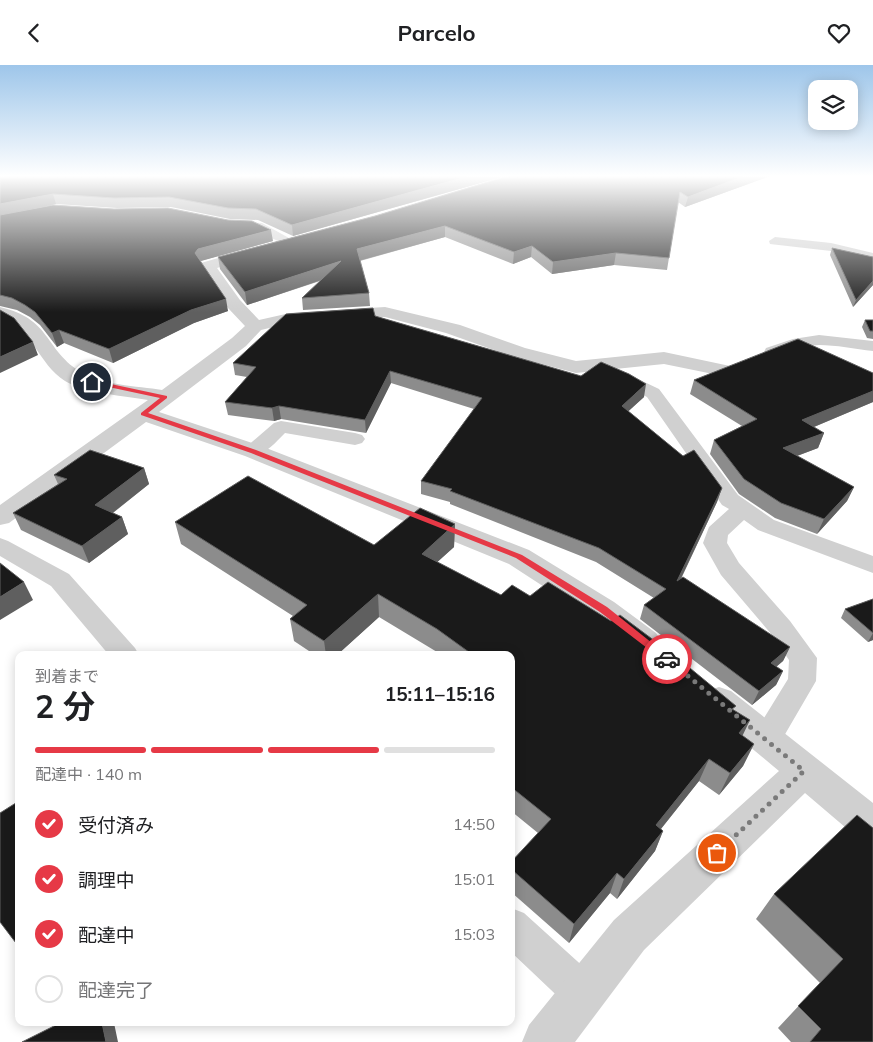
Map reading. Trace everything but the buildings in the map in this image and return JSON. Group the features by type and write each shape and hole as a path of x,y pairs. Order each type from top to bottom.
{"street":[{"path":"221,223 257,226 291,243"},
{"path":"255,326 234,304 207,266 308,238"},
{"path":"0,312 27,323 57,363 74,377 110,387 165,397"},
{"path":"0,517 144,414 239,342 255,326 290,318 385,312 453,329 518,351 576,367 664,358 732,367"},
{"path":"144,414 254,451 519,557 604,610 662,654"},
{"path":"698,683 873,826"},
{"path":"546,1042 629,935 804,771"}],"lane":[{"path":"775,241 831,247 873,257"},
{"path":"757,357 798,342 819,340 873,346"},
{"path":"597,365 633,381 653,393 730,500 766,525 873,565"},
{"path":"254,451 281,427 355,439"},
{"path":"743,509 717,532 715,543 730,569 781,627 803,658 802,681 766,739"},
{"path":"0,546 60,580 122,651"},
{"path":"515,930 584,994"}],"way so far":[{"path":"667,659 804,771 717,853"}],"route":[{"path":"92,382 165,397 144,414 254,451 519,557 604,610 667,659"}]}
